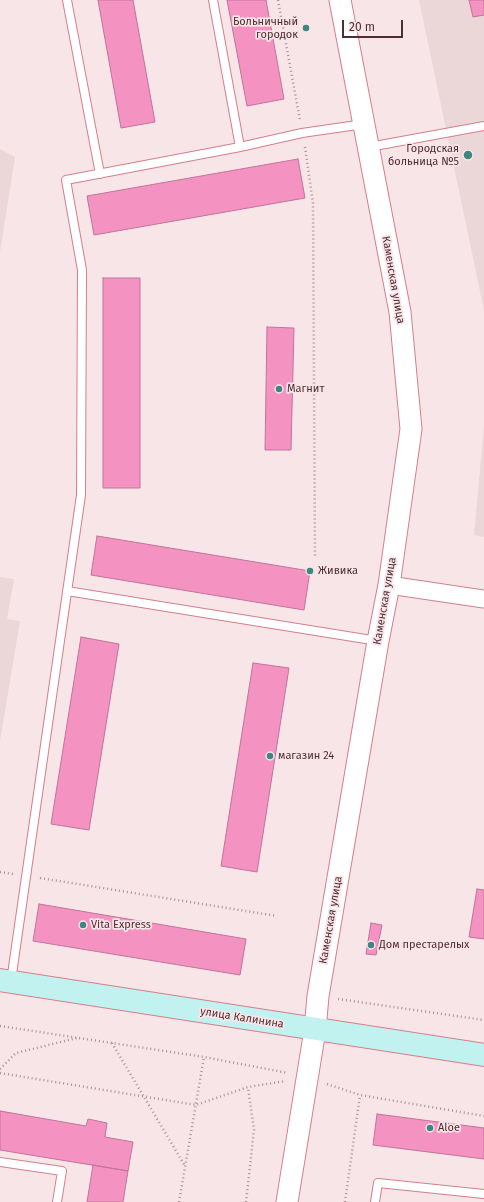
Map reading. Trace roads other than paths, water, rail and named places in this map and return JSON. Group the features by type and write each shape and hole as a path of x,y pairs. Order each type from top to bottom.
{"main road":[{"name":"улица Калинина","path":"6,981 484,1055"}],"street":[{"name":"Каменская улица","path":"287,1202 315,1030 318,996 389,584 411,429 400,312 340,0"},
{"path":"389,584 484,599"}],"lane":[{"path":"67,0 100,174"},
{"path":"213,0 240,147"},
{"path":"6,981 26,876 81,495 82,270 66,180 240,147 302,133 364,124"},
{"path":"368,147 484,126"},
{"path":"67,592 378,641"},
{"path":"0,1162 62,1171 57,1202"},
{"path":"375,1202 378,1183 484,1194"}],"place":[{"name":"Больничный городок","path":"306,28"},
{"name":"Городская больница №5","path":"468,155"},
{"name":"Магнит","path":"279,389"},
{"name":"Живика","path":"310,571"},
{"name":"магазин 24","path":"270,756"},
{"name":"Vita Express","path":"83,925"},
{"name":"Дом престарелых","path":"371,945"},
{"name":"Aloe","path":"430,1128"}]}
